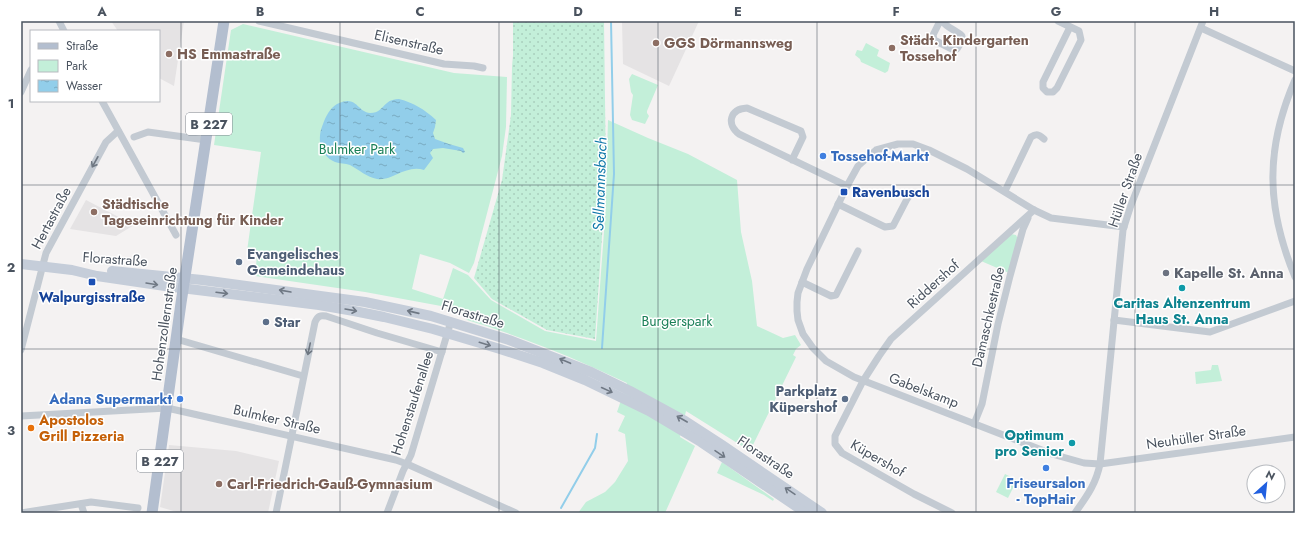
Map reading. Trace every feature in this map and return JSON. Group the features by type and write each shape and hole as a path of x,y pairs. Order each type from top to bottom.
{"main road":[{"name":"Hohenzollernstraße","path":"152,513 184,283 224,21"},
{"name":"Florastraße","path":"21,264 72,270 89,269 354,311 448,333 543,363 627,399 701,442 806,513"},
{"name":"Florastraße","path":"184,283 270,288 366,302 451,321 544,352 630,391 694,426 822,513"}],"street":[{"name":"Elisenstraße","path":"259,21 444,64 483,68"},
{"path":"1058,21 1079,31 1081,40 1058,88 1053,92 1048,92 1043,88 1044,82 1070,27"},
{"path":"1202,24 1295,71"},
{"name":"Hüller Straße","path":"1075,513 1093,487 1100,464 1121,243 1124,227 1131,205 1202,24"},
{"path":"21,92 30,72"},
{"path":"1295,80 1282,111 1277,131 1272,172 1273,194 1278,228 1295,277"},
{"path":"103,102 176,235"},
{"path":"792,160 803,137 801,132 747,108 740,108 734,112 731,125 734,130 740,134 792,160 847,186"},
{"name":"Hertastraße","path":"21,350 41,267 46,253 106,142 118,131"},
{"path":"134,138 144,133 151,132 206,140"},
{"path":"1005,192 1031,137 1035,134 1044,139"},
{"name":"Gabelskamp","path":"1100,464 1084,463 1060,456 863,381 846,373 826,360 808,341 798,320 798,293 838,204 858,166 876,150 898,144 913,144 929,150 967,169 1005,192 1031,213 1051,218 1124,227"},
{"path":"838,204 885,226 893,226 906,199 911,193"},
{"name":"Riddershof","path":"863,381 892,339 1031,213"},
{"name":"Damaschkestraße","path":"974,424 982,404 998,324 1010,276 1023,229 1031,213"},
{"path":"802,282 831,296 836,295 858,251"},
{"path":"1114,320 1210,332 1295,301"},
{"path":"276,513 303,376 315,322 319,316 326,316 442,352"},
{"name":"Hohenstaufenallee","path":"387,513 411,455 451,321"},
{"path":"176,339 303,376"},
{"name":"Küpershof","path":"863,381 835,436 835,444 838,449 842,453 882,476 952,513"},
{"name":"Bulmker Straße","path":"21,416 167,408 407,464 516,513"},
{"name":"Neuhüller Straße","path":"1100,464 1295,437"},
{"path":"21,513 91,502 138,508"},
{"path":"81,504 84,513"}],"shaded area":[{"name":"HS Emmastraße","path":"111,21 184,21 174,86 160,79 160,30 117,30"},
{"name":"GGS Dörmannsweg","path":"622,21 699,21 669,86 623,64"},
{"name":"Städtische Tageseinrichtung für Kinder","path":"86,200 134,225 116,236 70,229"},
{"name":"Carl-Friedrich-Gauß-Gymnasium","path":"169,445 236,451 279,461 268,513 180,513 160,507"}],"green space":[{"path":"513,21 604,21 606,178 595,339 547,330 492,299 474,278 502,180 511,115"},
{"path":"243,24 454,73 507,77 506,127 502,156 474,263 469,273 450,263 420,254 412,289 443,299 453,268 468,275 491,300 545,331 596,341 605,218 608,120 688,154 737,180 741,232 752,281 757,326 783,338 795,335 801,345 796,349 793,355 796,357 750,451 686,411 680,437 695,446 665,513 578,513 586,502 605,492 615,482 628,461 625,434 618,431 625,416 617,412 627,383 548,348 467,320 464,314 441,306 365,292 255,276 257,255 247,251 261,152 214,145 231,30"},
{"path":"866,43 879,50 877,56 890,63 888,71 885,73 861,62 855,55 857,50 862,51"},
{"path":"632,74 658,85 647,111 649,116 645,124 632,120 630,115 633,95 631,92 629,79"},
{"path":"1011,234 1016,235 1018,239 1009,273 981,261"},
{"path":"1212,365 1218,365 1222,381 1196,384 1195,372 1211,370"},
{"path":"722,462 774,499 773,501 764,495 717,473"},
{"path":"1005,474 1017,480 1008,498 996,492"}],"water":[{"path":"399,99 419,107 436,120 433,133 435,139 463,148 465,152 463,153 461,151 443,148 433,149 430,153 433,158 424,170 411,169 388,178 377,179 370,177 350,165 335,162 323,151 320,140 321,129 330,110 337,104 344,101 353,102 362,110 373,113 380,110 390,101"}],"waterway":[{"name":"Sellmannsbach","path":"602,348 614,174 611,21"},
{"name":"Sellmannsbach","path":"561,508 595,448 597,434"}],"place":[{"name":"GGS Dörmannsweg","path":"656,43"},
{"name":"Städt. Kindergarten Tossehof","path":"892,48"},
{"name":"HS Emmastraße","path":"169,54"},
{"name":"Tossehof-Markt","path":"823,156"},
{"name":"Ravenbusch","path":"844,192"},
{"name":"Städtische Tageseinrichtung für Kinder","path":"94,212"},
{"name":"Evangelisches Gemeindehaus","path":"239,262"},
{"name":"Kapelle St. Anna","path":"1166,273"},
{"name":"Walpurgisstraße","path":"92,282"},
{"name":"Caritas Altenzentrum Haus St. Anna","path":"1182,288"},
{"name":"Star","path":"266,322"},
{"name":"Adana Supermarkt","path":"180,399"},
{"name":"Parkplatz Küpershof","path":"845,399"},
{"name":"Apostolos Grill Pizzeria","path":"31,428"},
{"name":"Optimum pro Senior","path":"1072,443"},
{"name":"Friseursalon - TopHair","path":"1046,468"},
{"name":"Carl-Friedrich-Gauß-Gymnasium","path":"219,484"}],"park label":[{"name":"Bulmker Park","path":"357,149"},
{"name":"Burgerspark","path":"677,321"}]}
